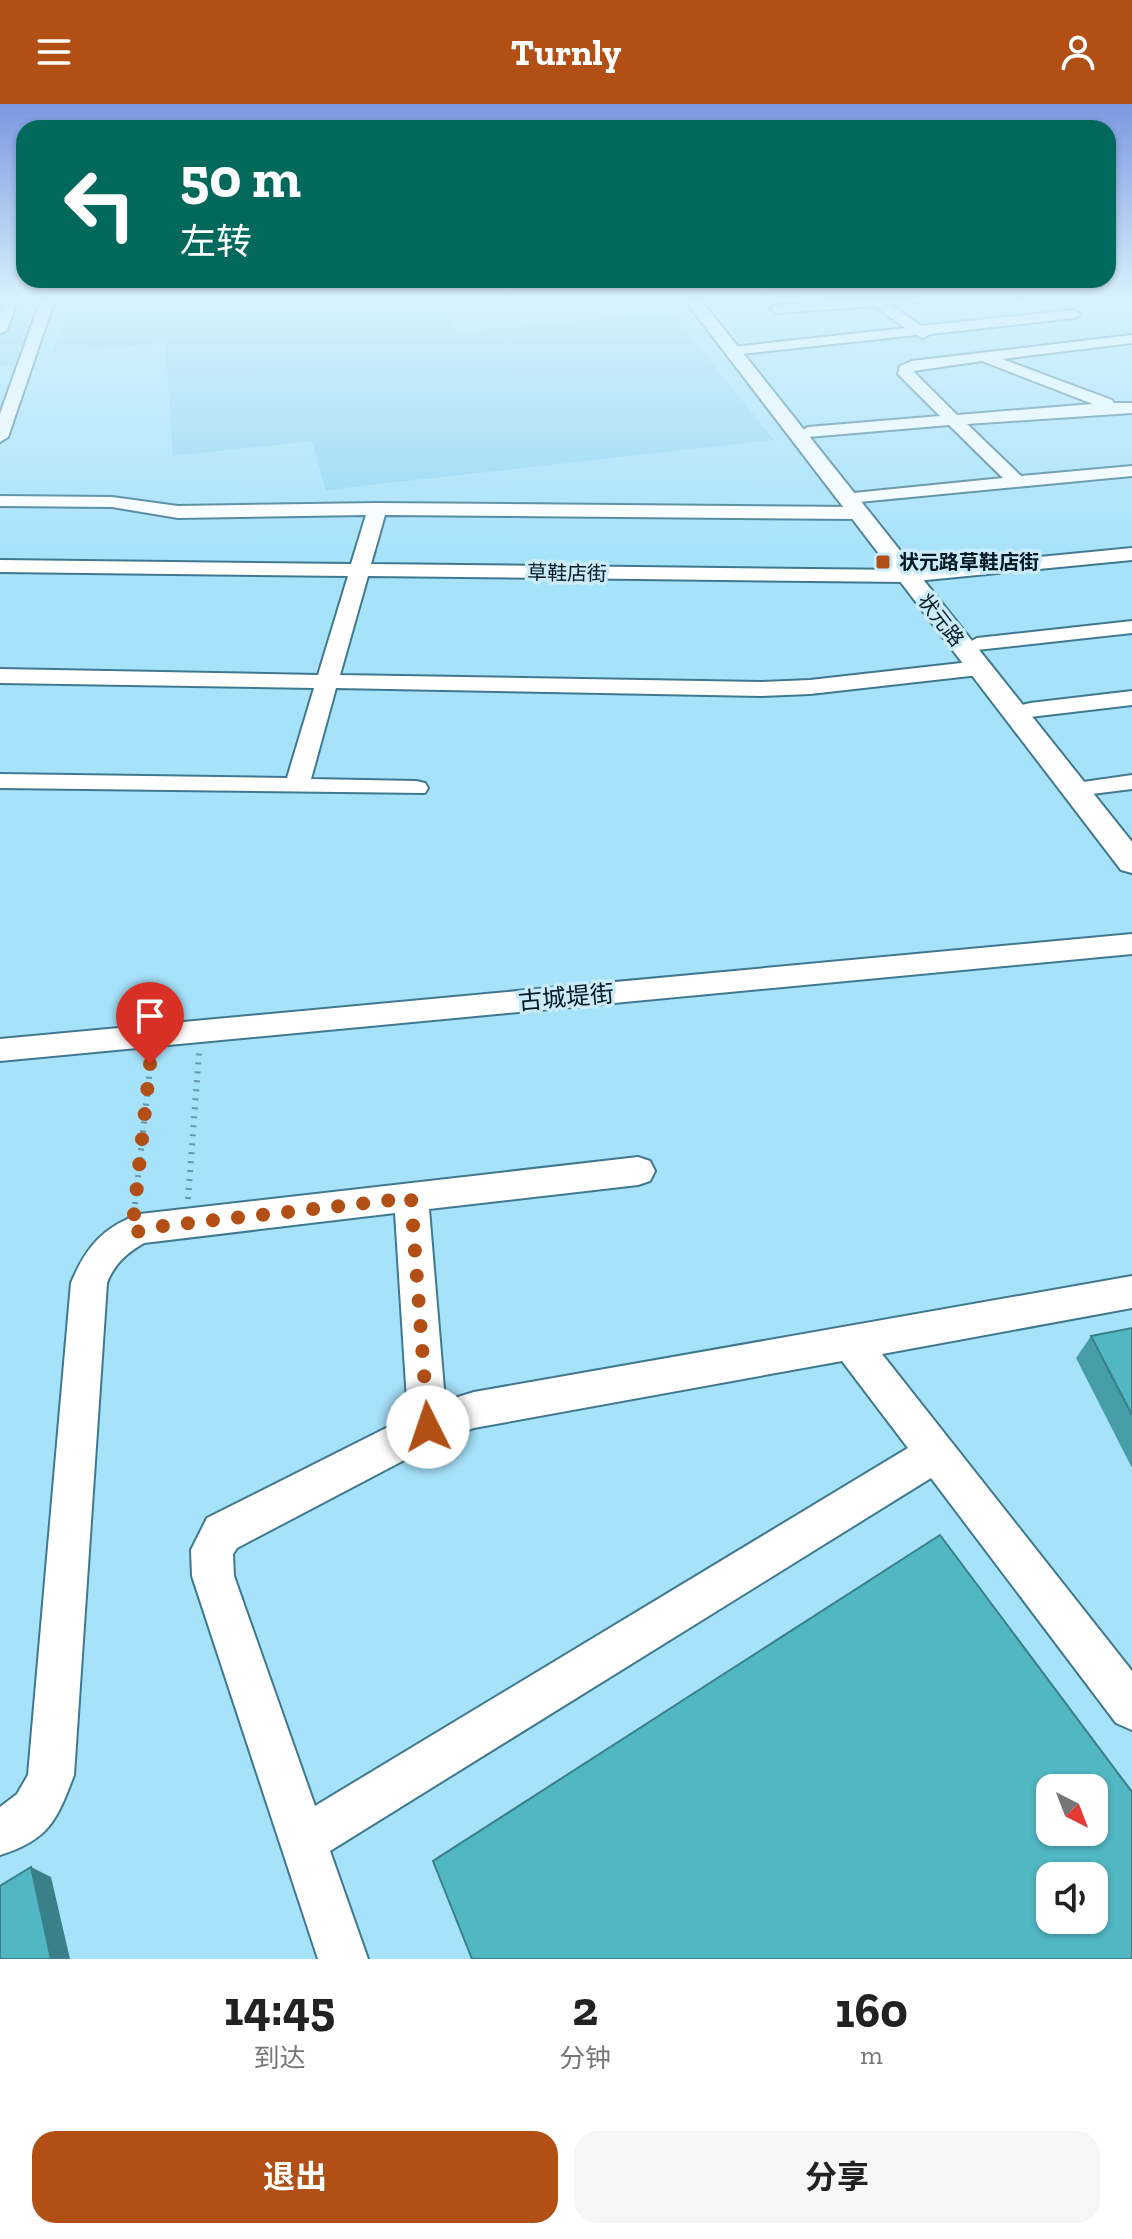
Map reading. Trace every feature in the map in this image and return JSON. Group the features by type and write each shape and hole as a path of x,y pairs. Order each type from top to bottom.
{"main road":[{"name":"状元路","path":"765,386 978,656 1132,863"},
{"name":"状元路","path":"768,386 808,432 858,505"},
{"name":"状元路","path":"978,656 1030,710 1132,837"}],"street":[{"path":"0,437 5,408 14,386"},
{"path":"918,386 1017,482"},
{"path":"1058,386 1092,399 1132,408"},
{"path":"808,432 1098,408 1132,408"},
{"path":"0,501 112,502 178,512 858,505 1017,482 1132,471"},
{"path":"297,786 377,509"},
{"name":"草鞋店街","path":"0,566 914,576 1132,554"},
{"path":"0,676 810,687 1132,627"},
{"path":"1030,710 1132,698"},
{"path":"0,781 416,788"},
{"path":"1092,787 1132,782"},
{"name":"古城堤街","path":"0,1050 1132,944"},
{"path":"0,1831 9,1829 37,1811 51,1775 89,1283 97,1262 117,1239 132,1233 186,1224 638,1171"},
{"path":"411,1198 428,1427"},
{"path":"343,1959 213,1576 212,1550 222,1533 428,1427 474,1410 1132,1292"},
{"path":"851,1343 1132,1707"},
{"path":"303,1840 936,1453"}],"path":[{"path":"186,1224 201,1031"},
{"path":"132,1233 153,1036"}],"shaded area":[{"path":"168,386 730,386 774,440 326,490 312,441 173,456"}],"building":[{"path":"1132,1328 1132,1415 1091,1336"},
{"path":"940,1535 1132,1792 1132,1959 472,1959 433,1861"},
{"path":"31,1867 51,1959 0,1959 0,1886"}],"place":[{"name":"状元路草鞋店街","path":"883,562"}],"route":[{"path":"150,1064 132,1233 163,1226 411,1198 428,1427"}]}
